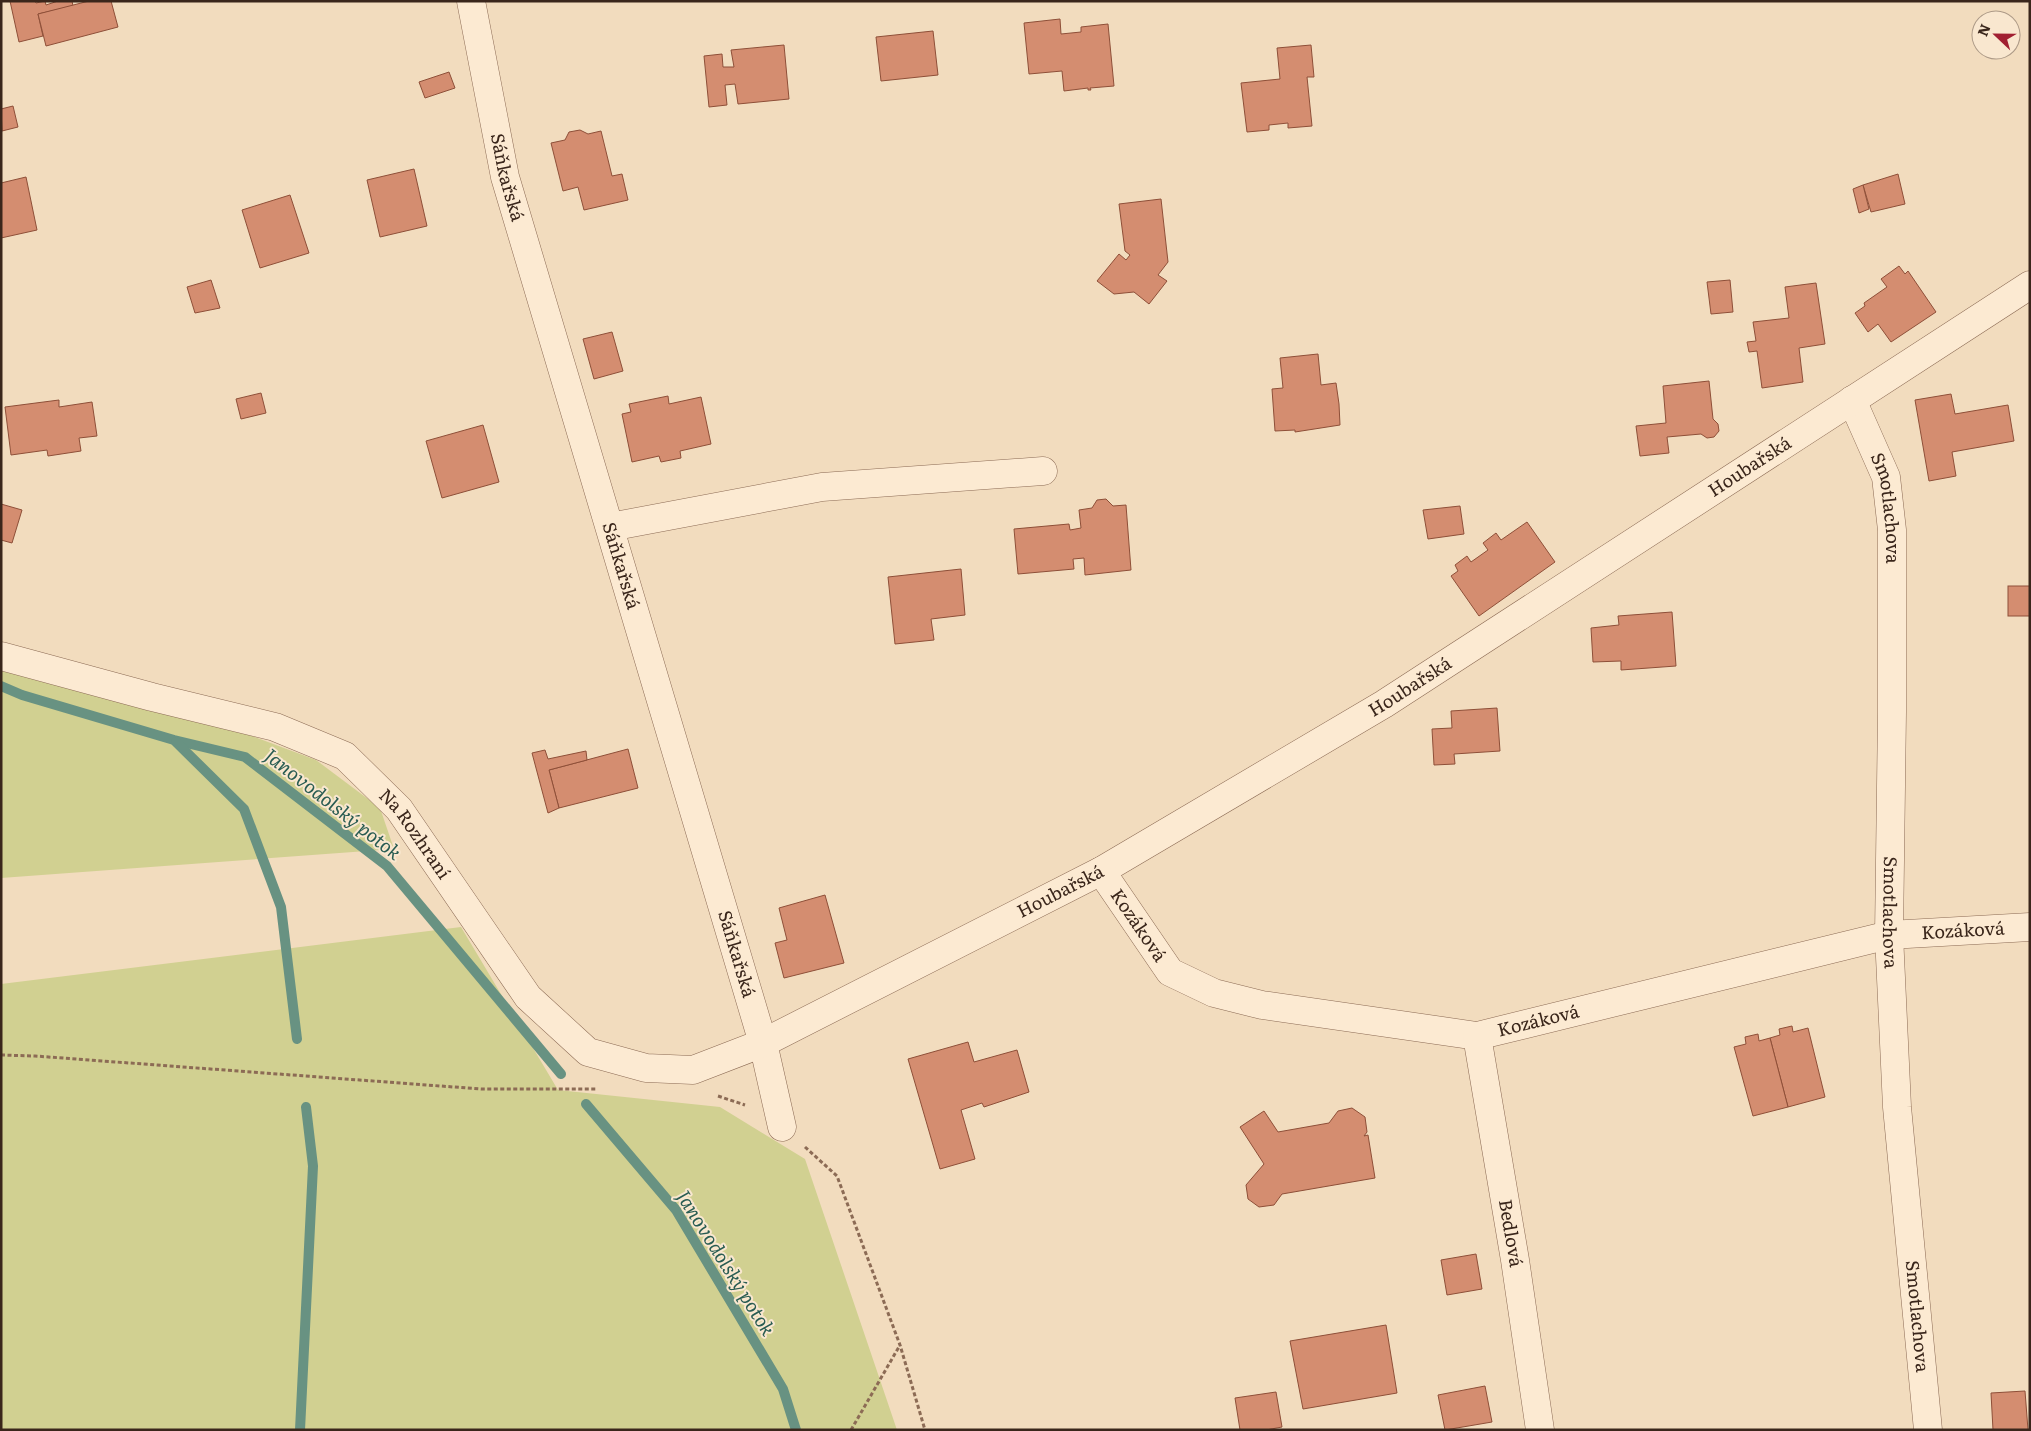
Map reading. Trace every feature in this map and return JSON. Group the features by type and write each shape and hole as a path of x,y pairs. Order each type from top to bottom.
{"street":[{"name":"Sáňkařská","path":"471,1 505,177 763,1043 782,1127"},
{"name":"Houbařská","path":"763,1043 1101,871 1384,704 2030,285"},
{"name":"Smotlachova","path":"1852,400 1886,477 1892,530 1889,935 1898,1107 1928,1430"},
{"path":"610,527 822,487 1043,471"},
{"name":"Na Rozhraní","path":"1,656 152,698 275,727 345,756 399,809 528,998 588,1052 646,1068 693,1070 763,1043"},
{"name":"Kozáková","path":"1101,871 1170,972 1214,993 1262,1005 1476,1036 1889,935 2030,927"},
{"name":"Bedlová","path":"1476,1036 1515,1260 1540,1430"}],"path":[{"path":"1,1055 481,1089 607,1089"},
{"path":"717,1096 757,1110 782,1127 837,1176 900,1345 925,1430"},
{"path":"851,1430 900,1345"}],"shaded area":[{"path":"1,669 212,721 316,760 380,808 394,849 1,878"},
{"path":"461,927 558,1090 720,1107 805,1159 897,1430 1,1430 1,984"}],"building":[{"path":"10,1 35,1 36,3 45,1 46,5 58,1 72,1 73,6 38,14 43,36 19,42"},
{"path":"89,1 111,1 118,27 46,46 38,14"},
{"path":"1060,19 1061,34 1081,32 1081,27 1108,24 1114,86 1090,88 1091,90 1088,90 1088,88 1064,91 1062,71 1029,74 1024,23"},
{"path":"933,31 938,75 881,81 876,37"},
{"path":"784,45 789,99 738,104 735,84 725,85 727,105 709,107 704,56 722,54 723,67 734,67 731,50"},
{"path":"1311,45 1314,77 1307,77 1312,126 1288,128 1288,123 1269,125 1269,130 1247,132 1241,83 1280,79 1277,48"},
{"path":"449,72 455,88 425,98 419,82"},
{"path":"13,106 18,127 2,131 1,109"},
{"path":"580,130 588,134 601,131 612,176 622,174 628,200 584,210 578,187 563,191 551,143 565,140 569,132"},
{"path":"414,169 427,226 380,237 367,180"},
{"path":"1898,174 1905,204 1871,212 1863,185"},
{"path":"26,177 37,230 1,238 1,183"},
{"path":"1863,185 1869,209 1859,213 1853,189"},
{"path":"290,195 309,253 260,268 242,210"},
{"path":"1161,199 1168,262 1158,275 1167,281 1149,304 1134,292 1114,294 1097,281 1119,254 1126,260 1130,255 1125,251 1119,204"},
{"path":"1899,266 1905,274 1908,271 1936,312 1891,342 1878,324 1868,332 1855,313 1865,306 1864,303 1887,287 1881,279"},
{"path":"211,280 220,308 195,313 187,287"},
{"path":"1730,280 1733,312 1711,314 1707,282"},
{"path":"1816,283 1825,344 1799,348 1803,382 1762,388 1757,351 1749,352 1747,342 1756,341 1753,322 1789,318 1785,287"},
{"path":"612,332 623,371 594,379 583,339"},
{"path":"1318,354 1321,385 1336,383 1340,425 1295,432 1295,430 1275,431 1272,389 1283,388 1280,358"},
{"path":"1709,381 1713,419 1718,424 1719,431 1714,437 1707,438 1701,434 1667,437 1669,453 1640,456 1636,426 1666,423 1663,386"},
{"path":"261,393 266,413 241,419 236,399"},
{"path":"1951,394 1955,414 2008,405 2014,441 1952,452 1956,476 1929,481 1915,400"},
{"path":"668,396 669,404 701,397 711,444 680,451 681,458 661,462 659,456 632,462 622,414 631,412 629,404"},
{"path":"59,400 59,407 92,402 97,436 79,438 81,451 48,456 47,450 11,455 5,407"},
{"path":"483,425 499,482 442,498 426,441"},
{"path":"1106,499 1113,506 1126,505 1131,570 1085,575 1084,558 1073,559 1074,569 1018,574 1014,529 1069,524 1070,530 1081,528 1079,510 1092,508 1097,500"},
{"path":"1,504 22,510 12,543 1,540"},
{"path":"1460,506 1464,534 1428,539 1423,510"},
{"path":"1527,522 1555,562 1479,616 1451,576 1458,571 1455,565 1467,556 1471,562 1488,550 1483,543 1496,533 1501,540"},
{"path":"961,569 965,615 931,619 934,640 895,644 888,577"},
{"path":"2008,586 2030,586 2030,616 2008,616"},
{"path":"1672,612 1676,666 1621,670 1621,661 1593,662 1591,628 1619,625 1618,616"},
{"path":"1497,708 1500,751 1454,754 1455,764 1434,765 1432,729 1452,728 1451,711"},
{"path":"628,749 638,788 559,808 549,770"},
{"path":"545,750 548,759 586,751 587,760 549,770 559,808 548,813 532,753"},
{"path":"825,895 844,963 784,978 775,943 787,940 779,908"},
{"path":"1792,1026 1793,1032 1808,1028 1825,1097 1788,1107 1770,1038 1780,1035 1779,1029"},
{"path":"1758,1034 1759,1041 1770,1038 1788,1107 1753,1116 1734,1047 1746,1044 1745,1037"},
{"path":"968,1042 974,1062 1017,1050 1029,1092 984,1107 982,1103 961,1110 975,1159 940,1169 908,1059"},
{"path":"1352,1108 1365,1117 1367,1132 1364,1136 1368,1135 1375,1178 1282,1194 1274,1205 1259,1207 1248,1199 1246,1185 1264,1164 1240,1127 1264,1111 1278,1132 1329,1123 1338,1111"},
{"path":"1476,1254 1482,1289 1447,1295 1441,1260"},
{"path":"1386,1325 1397,1393 1303,1409 1290,1341"},
{"path":"1485,1386 1492,1422 1445,1430 1438,1395"},
{"path":"2025,1391 2028,1430 1993,1430 1991,1393"},
{"path":"1276,1392 1282,1427 1266,1430 1240,1430 1235,1398"}],"waterway":[{"name":"Janovodolský potok","path":"1,686 22,695 174,740 245,757 387,866 561,1074"},
{"path":"176,742 244,809 281,907 297,1039"},
{"name":"Janovodolský potok","path":"586,1104 676,1210 783,1389 796,1430"},
{"path":"300,1430 313,1166 306,1107"}]}
